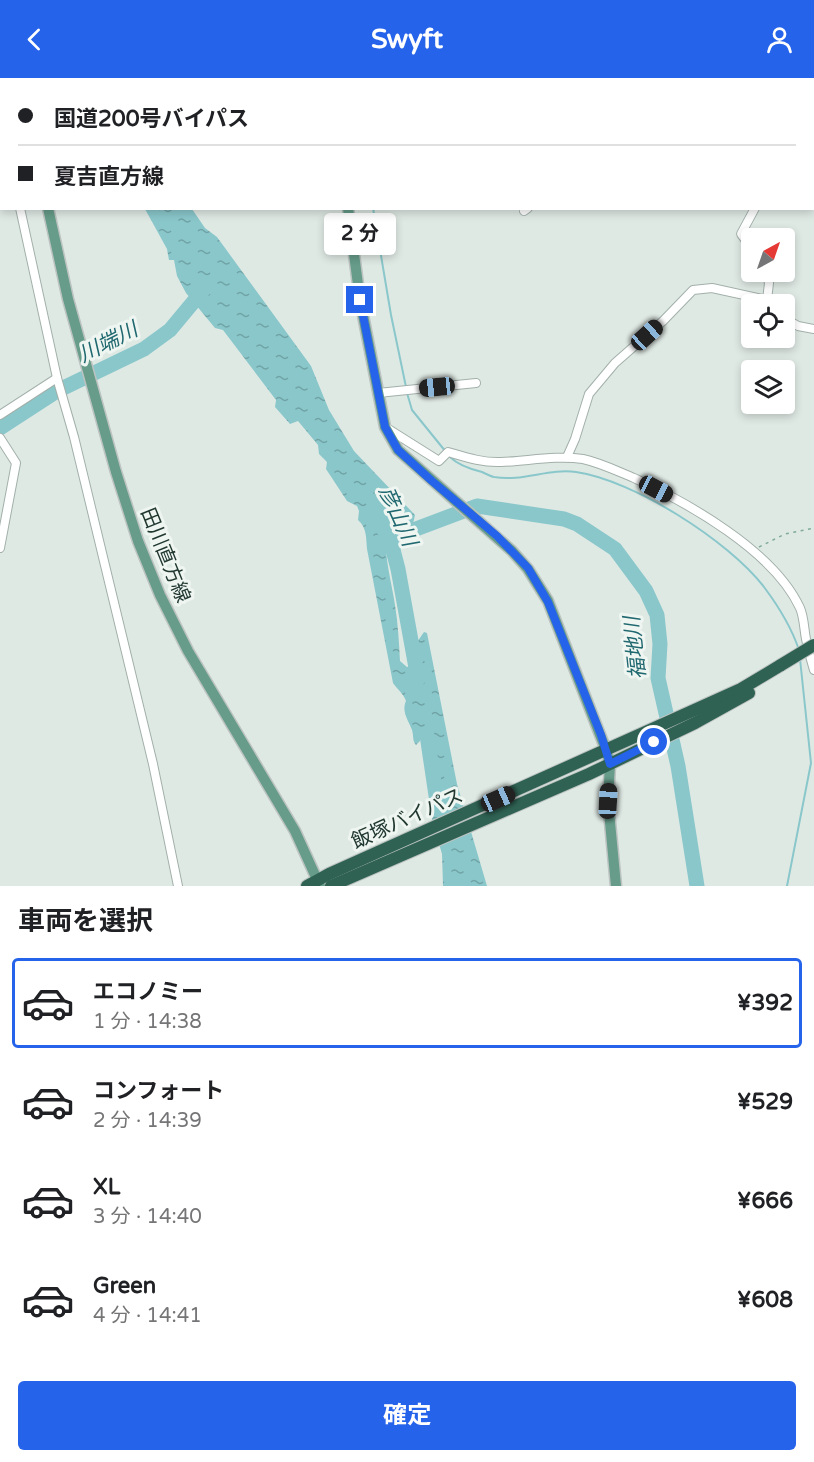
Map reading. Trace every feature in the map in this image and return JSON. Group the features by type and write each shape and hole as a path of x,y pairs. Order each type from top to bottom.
{"highway":[{"path":"782,669 814,645"},
{"path":"323,883 589,774 610,764 632,746 814,655"},
{"name":"飯塚バイパス","path":"323,883 606,750 632,746"}],"main road":[{"name":"田川直方線","path":"48,210 68,299 116,472 151,574 188,651 295,831 323,883"},
{"path":"348,210 360,300 385,427 398,450 497,536 528,568 548,602 610,764 608,801 615,886"}],"street":[{"path":"20,210 57,378 74,437 153,764 178,886"},
{"path":"744,228 754,210"},
{"path":"567,457 589,394 615,363 663,321 693,290 712,288 741,295"},
{"path":"795,324 814,330"},
{"path":"0,416 57,378"},
{"path":"378,393 476,382"},
{"path":"385,427 439,461 448,452 473,460 499,462 567,457 602,464 689,506 753,550 784,585 800,609 814,670"},
{"path":"0,438 16,463 0,549"}],"path":[{"path":"753,550 785,534 814,528"}],"water":[{"path":"146,210 193,210 205,228 217,237 311,366 329,410 354,451 415,515 412,528 409,530 394,522 391,522 387,529 387,562 397,619 400,661 407,667 414,664 415,645 424,632 427,633 457,784 487,886 443,886 442,854 432,820 433,795 437,786 424,732 421,732 420,741 416,745 405,713 406,701 393,683 367,549 366,533 358,520 357,506 347,501 326,469 327,462 319,454 318,445 298,421 290,424 275,407 276,400 223,330 215,328 186,293 177,276 174,260 169,260 167,249"}],"waterway":[{"path":"373,210 406,387"},
{"name":"川端川","path":"0,428 57,391 144,349 170,330 205,288"},
{"path":"407,393 412,410 446,452"},
{"path":"450,457 464,466 494,477 515,478 566,471 576,472 599,477 651,500 704,533 748,569 780,609 799,650"},
{"name":"福地川","path":"392,547 408,532 477,506 564,519 577,524 615,549 646,591 657,615 660,644 658,678 678,766 697,886"},
{"name":"彦山川","path":"378,517 393,550 398,569 418,679"},
{"path":"787,886 811,763 800,659"},
{"name":"彦山川","path":"427,735 438,809"}],"route":[{"path":"360,300 385,427 398,450 497,536 528,568 548,602 562,635 610,764 654,742"}]}
